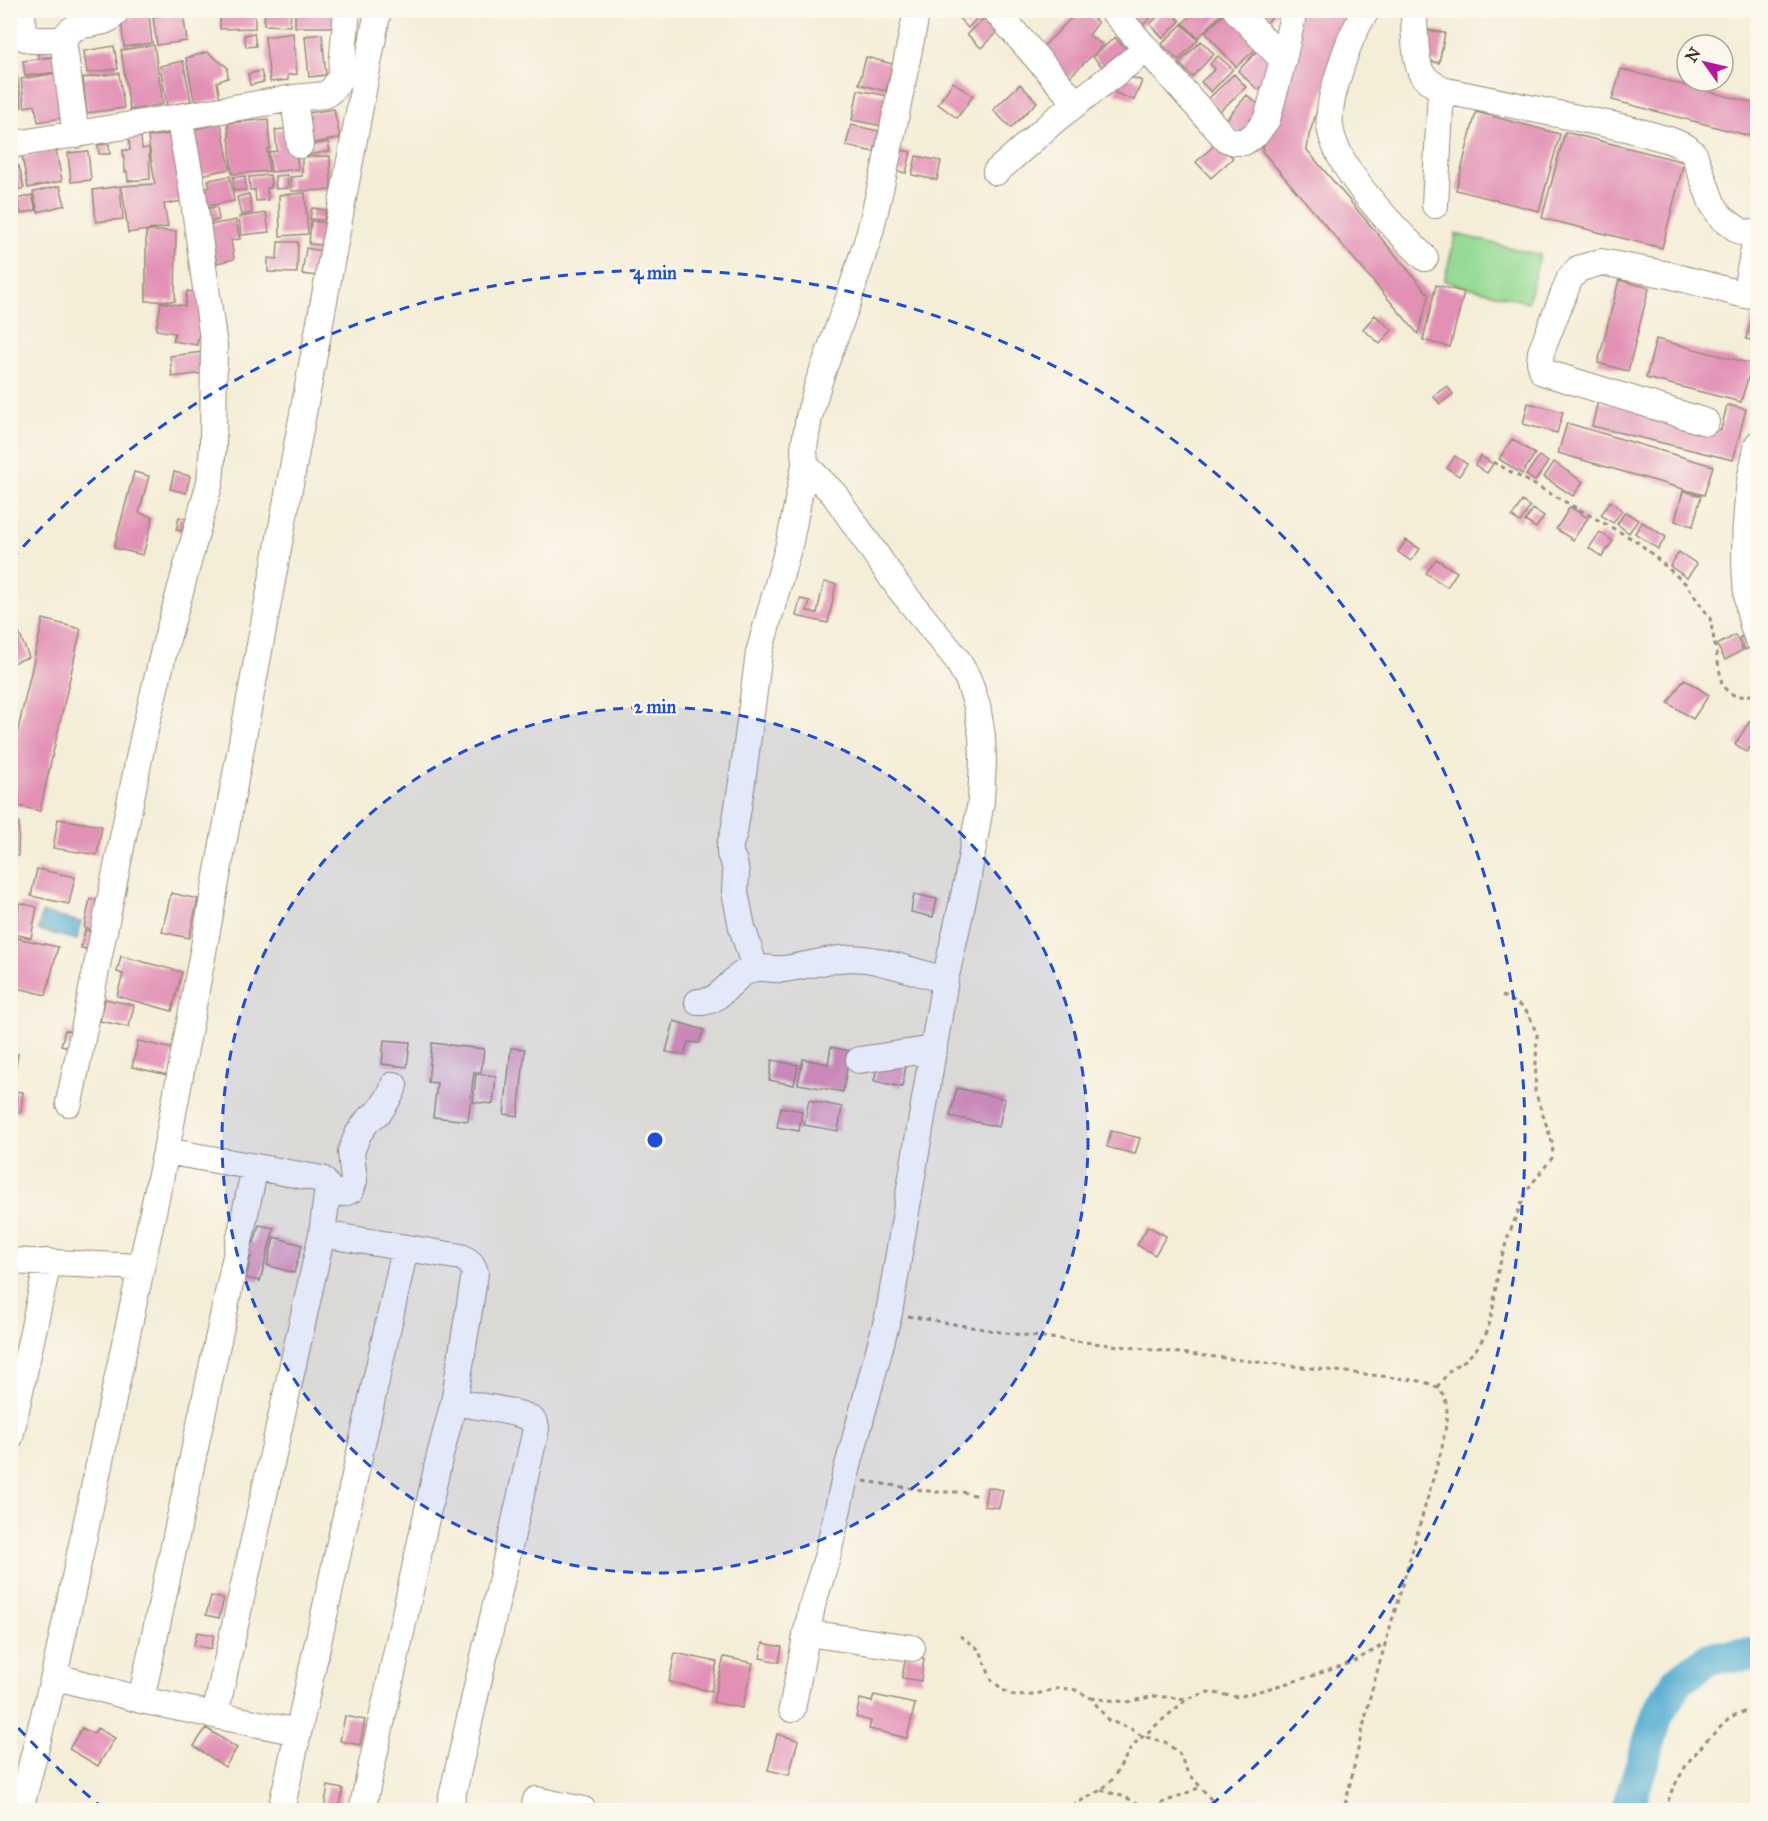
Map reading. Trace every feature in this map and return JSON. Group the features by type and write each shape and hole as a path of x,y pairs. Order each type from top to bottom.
{"street":[{"path":"22,10 25,38 63,40"},
{"path":"76,135 63,40 67,32 75,26 108,20 115,15 117,10"},
{"path":"10,145 294,98 325,95 333,89 341,77 347,10"},
{"path":"20,1810 54,1676 166,1151 378,10"},
{"path":"755,968 742,927 735,892 736,873 730,854 730,845 742,782 759,653 790,542 805,465 804,448 809,417 870,232 897,114 917,10"},
{"path":"995,10 1076,103"},
{"path":"1112,10 1226,139 1235,142 1244,142 1256,134 1267,119 1294,10"},
{"path":"1236,10 1283,60"},
{"path":"1367,10 1358,22 1348,44 1330,106 1332,138 1340,156 1362,189 1392,226 1425,258"},
{"path":"1418,16 1417,50 1422,73 1441,90 1626,128 1686,147 1694,154 1712,203 1721,217 1741,232 1757,234 1751,297 1669,275 1601,262 1578,269 1569,280 1541,352 1540,362 1543,372 1706,422"},
{"path":"996,172 1076,103 1147,49"},
{"path":"1435,205 1441,90"},
{"path":"294,98 300,145"},
{"path":"69,1103 144,734 165,646 210,482 213,446 214,346 192,188 179,117"},
{"path":"1758,444 1746,555 1751,624 1758,639"},
{"path":"792,1709 806,1633 889,1313 945,980 968,882 981,801 982,736 977,706 968,679 956,658 899,588 834,494 805,465"},
{"path":"698,1002 707,1003 715,999 743,973 755,968 780,969 846,958 865,959 945,980"},
{"path":"859,1060 934,1049"},
{"path":"328,1192 344,1193 351,1190 354,1181 351,1152 358,1134 368,1120 380,1111 394,1085"},
{"path":"166,1151 322,1179 328,1187 322,1234 215,1715"},
{"path":"141,1700 255,1167"},
{"path":"322,1234 461,1257 473,1266 475,1273 454,1402 362,1810"},
{"path":"281,1810 405,1249"},
{"path":"10,1262 141,1267"},
{"path":"10,1437 21,1343 48,1262"},
{"path":"449,1810 536,1430 533,1420 522,1414 454,1402"},
{"path":"806,1633 912,1648"},
{"path":"54,1676 141,1700 298,1732"},
{"path":"534,1810 536,1800 583,1810"}],"path":[{"path":"1493,462 1638,542 1675,573 1686,584 1710,618 1722,684 1726,691 1733,696 1758,692"},
{"path":"1437,1387 1452,1368 1467,1359 1487,1332 1498,1271 1507,1239 1527,1190 1552,1158 1553,1145 1535,1091 1537,1035 1529,1014 1519,1005 1499,994"},
{"path":"889,1313 1006,1333 1389,1377 1428,1383 1437,1387 1447,1404 1442,1448 1371,1693 1344,1810"},
{"path":"845,1477 936,1492 962,1492 978,1496"},
{"path":"960,1636 980,1650 991,1679 1003,1690 1015,1696 1032,1695 1060,1688 1076,1690 1091,1698 1108,1720 1142,1736 1165,1742 1179,1753 1186,1771 1220,1810"},
{"path":"1064,1810 1101,1790 1112,1780 1133,1745 1187,1699 1208,1692 1238,1697 1299,1680 1353,1662 1386,1643"},
{"path":"1091,1698 1127,1702 1155,1696 1187,1699"},
{"path":"1665,1810 1672,1790 1688,1762 1706,1741 1730,1718 1758,1706"},
{"path":"1101,1790 1155,1806 1201,1787"}],"green space":[{"path":"1456,234 1540,255 1528,302 1444,281"}],"water":[{"path":"42,913 81,922 77,940 38,930"}],"building":[{"path":"184,10 198,10 199,13 185,16"},
{"path":"220,10 255,10 255,28 220,29"},
{"path":"265,10 291,10 290,26 264,25"},
{"path":"295,10 334,10 334,27 295,27"},
{"path":"964,10 984,10 968,28 958,17"},
{"path":"1079,10 1085,10 1098,23 1089,35 1103,45 1064,82 1037,53"},
{"path":"1124,10 1159,10 1140,28"},
{"path":"1164,10 1169,10 1180,21 1163,38 1150,24"},
{"path":"1196,10 1219,10 1222,14 1198,38 1183,23"},
{"path":"1229,10 1260,45 1236,67 1205,32"},
{"path":"1251,10 1280,10 1264,25"},
{"path":"1299,10 1351,10 1309,135 1307,150 1429,295 1418,334 1262,151"},
{"path":"183,13 187,41 157,45 153,17"},
{"path":"989,13 1002,27 981,48 967,34"},
{"path":"149,15 152,43 124,47 121,19"},
{"path":"1182,24 1198,40 1178,60 1162,44"},
{"path":"1427,30 1445,33 1439,63 1421,59"},
{"path":"254,33 256,46 246,47 244,35"},
{"path":"293,33 297,74 288,75 288,80 270,82 265,37"},
{"path":"322,34 326,75 309,77 305,36"},
{"path":"1115,37 1128,51 1106,71 1093,57"},
{"path":"1201,41 1214,54 1192,77 1179,63"},
{"path":"36,44 58,56 41,58 57,57 59,72 25,76 23,61 39,59"},
{"path":"154,45 163,104 130,110 121,50"},
{"path":"114,46 118,69 87,73 84,51"},
{"path":"1260,48 1280,67 1258,90 1238,71"},
{"path":"207,52 227,67 228,78 217,82 220,99 195,105 186,58"},
{"path":"1218,56 1233,69 1211,92 1201,82 1215,69 1210,64"},
{"path":"866,57 893,64 886,91 859,84"},
{"path":"183,61 191,101 167,106 160,66"},
{"path":"1621,69 1675,83 1675,93 1715,93 1758,104 1758,138 1612,100"},
{"path":"261,71 264,82 250,85 248,74"},
{"path":"56,73 62,118 38,122 35,105 25,107 21,79"},
{"path":"119,73 124,108 87,113 83,78"},
{"path":"1122,74 1142,81 1134,100 1115,93"},
{"path":"1234,74 1246,87 1220,111 1208,99"},
{"path":"17,75 22,107 10,109 10,76"},
{"path":"953,82 973,96 957,118 938,104"},
{"path":"1020,84 1037,102 1011,128 993,110"},
{"path":"858,90 888,96 882,126 852,120"},
{"path":"1247,95 1267,112 1245,138 1225,121"},
{"path":"334,109 340,138 313,143 313,139 306,140 308,113"},
{"path":"1476,112 1560,134 1539,211 1456,190"},
{"path":"268,119 269,171 232,174 228,123"},
{"path":"221,123 230,169 195,176 186,131"},
{"path":"851,125 879,131 874,152 846,146"},
{"path":"294,128 298,169 271,172 269,152 277,151 275,130"},
{"path":"1565,132 1684,162 1662,248 1542,218"},
{"path":"174,133 183,201 164,204 168,227 128,233 122,186 155,184 148,137"},
{"path":"141,137 142,149 149,148 150,179 128,181 123,150 130,150 129,138"},
{"path":"328,142 330,151 309,155 307,146"},
{"path":"1218,142 1233,158 1211,178 1196,162"},
{"path":"109,144 110,154 99,154 98,145"},
{"path":"893,148 911,152 906,173 889,169"},
{"path":"56,150 62,181 28,188 22,156"},
{"path":"88,151 91,180 71,182 68,153"},
{"path":"1758,153 1758,178 1751,176"},
{"path":"330,156 331,190 291,191 290,177 302,176 302,157"},
{"path":"916,156 941,161 937,180 912,175"},
{"path":"19,166 24,188 10,192 10,169"},
{"path":"270,175 271,188 267,188 268,200 256,201 255,190 250,190 249,177"},
{"path":"287,175 288,188 276,189 275,176"},
{"path":"230,176 234,201 203,207 200,190 210,187 208,180"},
{"path":"245,176 246,190 234,191 233,177"},
{"path":"60,186 65,205 38,212 33,192"},
{"path":"120,186 123,219 96,222 93,190"},
{"path":"305,193 308,234 280,236 279,195"},
{"path":"249,194 252,213 241,215 237,197"},
{"path":"32,195 36,210 21,214 17,199"},
{"path":"10,201 15,201 18,215 10,217"},
{"path":"217,207 219,220 206,223 203,209"},
{"path":"312,208 326,210 324,220 310,219"},
{"path":"266,213 269,232 241,235 239,217"},
{"path":"236,220 240,239 231,240 234,259 217,263 209,225"},
{"path":"311,221 327,223 324,245 309,244"},
{"path":"146,231 176,231 175,301 146,301"},
{"path":"278,242 298,242 297,273 268,272 268,258 277,259"},
{"path":"306,248 327,252 323,277 302,274"},
{"path":"1619,280 1649,288 1628,371 1598,363"},
{"path":"1436,285 1464,292 1450,347 1423,340"},
{"path":"187,291 200,293 204,301 197,345 173,341 175,333 156,330 161,302 185,306"},
{"path":"1753,312 1758,313 1758,342 1746,339"},
{"path":"1375,315 1392,330 1380,344 1363,329"},
{"path":"1656,339 1752,364 1741,402 1646,378"},
{"path":"211,351 213,372 172,377 170,356"},
{"path":"1447,386 1453,394 1440,404 1433,396"},
{"path":"1598,401 1721,430 1727,405 1746,409 1733,460 1592,426"},
{"path":"1528,403 1563,412 1557,433 1523,424"},
{"path":"1567,423 1713,466 1704,495 1558,453"},
{"path":"1512,439 1535,454 1522,474 1499,459"},
{"path":"1455,456 1467,464 1459,476 1447,468"},
{"path":"1481,456 1493,464 1487,473 1475,465"},
{"path":"1539,456 1548,462 1535,481 1526,475"},
{"path":"1554,462 1583,482 1573,496 1544,477"},
{"path":"134,472 149,476 139,513 153,517 143,555 114,548"},
{"path":"174,472 190,476 186,493 170,489"},
{"path":"1683,491 1701,496 1693,526 1675,521"},
{"path":"1522,501 1530,507 1520,522 1512,517"},
{"path":"1610,501 1622,510 1613,523 1601,515"},
{"path":"1570,507 1588,518 1573,540 1556,529"},
{"path":"1533,509 1544,516 1536,528 1525,521"},
{"path":"1625,512 1638,520 1629,533 1617,524"},
{"path":"179,517 196,521 193,534 176,530"},
{"path":"1642,522 1666,537 1658,549 1635,533"},
{"path":"1600,532 1613,541 1602,557 1589,548"},
{"path":"1406,540 1420,549 1411,561 1398,552"},
{"path":"1679,552 1697,564 1687,578 1670,566"},
{"path":"1436,559 1457,572 1447,587 1426,573"},
{"path":"824,582 836,584 828,623 796,616 800,599 810,601 807,611 817,613"},
{"path":"43,619 81,629 40,811 10,804 10,765"},
{"path":"16,626 29,657 10,664 10,628"},
{"path":"1751,632 1757,643 1745,650 1739,638"},
{"path":"1735,635 1743,650 1725,660 1717,645"},
{"path":"1684,679 1709,695 1693,719 1668,703"},
{"path":"1750,721 1758,727 1758,736 1747,752 1735,744"},
{"path":"58,819 102,826 97,855 53,848"},
{"path":"10,822 19,822 18,856 10,856"},
{"path":"37,869 75,877 69,904 31,896"},
{"path":"171,893 198,899 189,938 162,932"},
{"path":"914,894 937,899 933,917 911,912"},
{"path":"90,899 104,902 98,931 84,928"},
{"path":"20,903 37,907 31,938 14,934"},
{"path":"85,930 98,933 93,951 81,948"},
{"path":"13,937 58,947 46,995 10,986 10,948"},
{"path":"121,956 182,972 172,1011 117,996 123,974 117,972"},
{"path":"105,999 134,1005 129,1027 100,1021"},
{"path":"674,1021 704,1030 699,1043 688,1042 684,1055 666,1052"},
{"path":"65,1030 76,1033 72,1048 61,1045"},
{"path":"384,1040 410,1042 407,1067 382,1064"},
{"path":"138,1041 174,1049 168,1075 132,1067"},
{"path":"432,1043 484,1049 481,1072 474,1072 468,1121 433,1117 437,1083 428,1082"},
{"path":"831,1047 850,1051 843,1092 798,1084 803,1059 828,1064"},
{"path":"511,1048 525,1049 518,1116 504,1114"},
{"path":"10,1052 18,1054 12,1085 10,1085"},
{"path":"772,1060 798,1065 794,1085 769,1080"},
{"path":"878,1061 906,1066 902,1087 874,1081"},
{"path":"476,1074 496,1076 493,1104 473,1102"},
{"path":"957,1088 1005,1099 999,1127 950,1116"},
{"path":"10,1091 23,1092 21,1112 10,1111"},
{"path":"809,1100 842,1107 838,1131 804,1125"},
{"path":"781,1107 802,1111 799,1131 777,1127"},
{"path":"1111,1131 1140,1138 1135,1154 1107,1147"},
{"path":"259,1225 274,1228 260,1281 246,1278 251,1257 244,1255 248,1242 254,1243"},
{"path":"1148,1226 1166,1236 1155,1255 1137,1245"},
{"path":"274,1237 302,1245 294,1273 267,1265"},
{"path":"987,1487 1003,1490 999,1508 984,1506"},
{"path":"211,1596 224,1599 219,1618 206,1615"},
{"path":"197,1632 214,1635 211,1649 194,1645"},
{"path":"763,1643 782,1647 779,1662 760,1658"},
{"path":"675,1653 717,1662 711,1691 669,1682"},
{"path":"906,1655 924,1658 921,1681 902,1678"},
{"path":"724,1657 753,1663 742,1708 713,1702"},
{"path":"874,1695 915,1704 907,1738 869,1729 871,1721 856,1717 860,1699 872,1702"},
{"path":"345,1716 365,1720 360,1745 340,1741"},
{"path":"82,1728 93,1734 97,1728 115,1738 98,1766 69,1749"},
{"path":"206,1728 237,1748 225,1767 194,1746"},
{"path":"777,1734 798,1740 789,1775 768,1770"},
{"path":"328,1786 343,1789 339,1810 324,1810"}],"waterway":[{"path":"1627,1810 1658,1714 1677,1681 1710,1658 1758,1654"}]}
